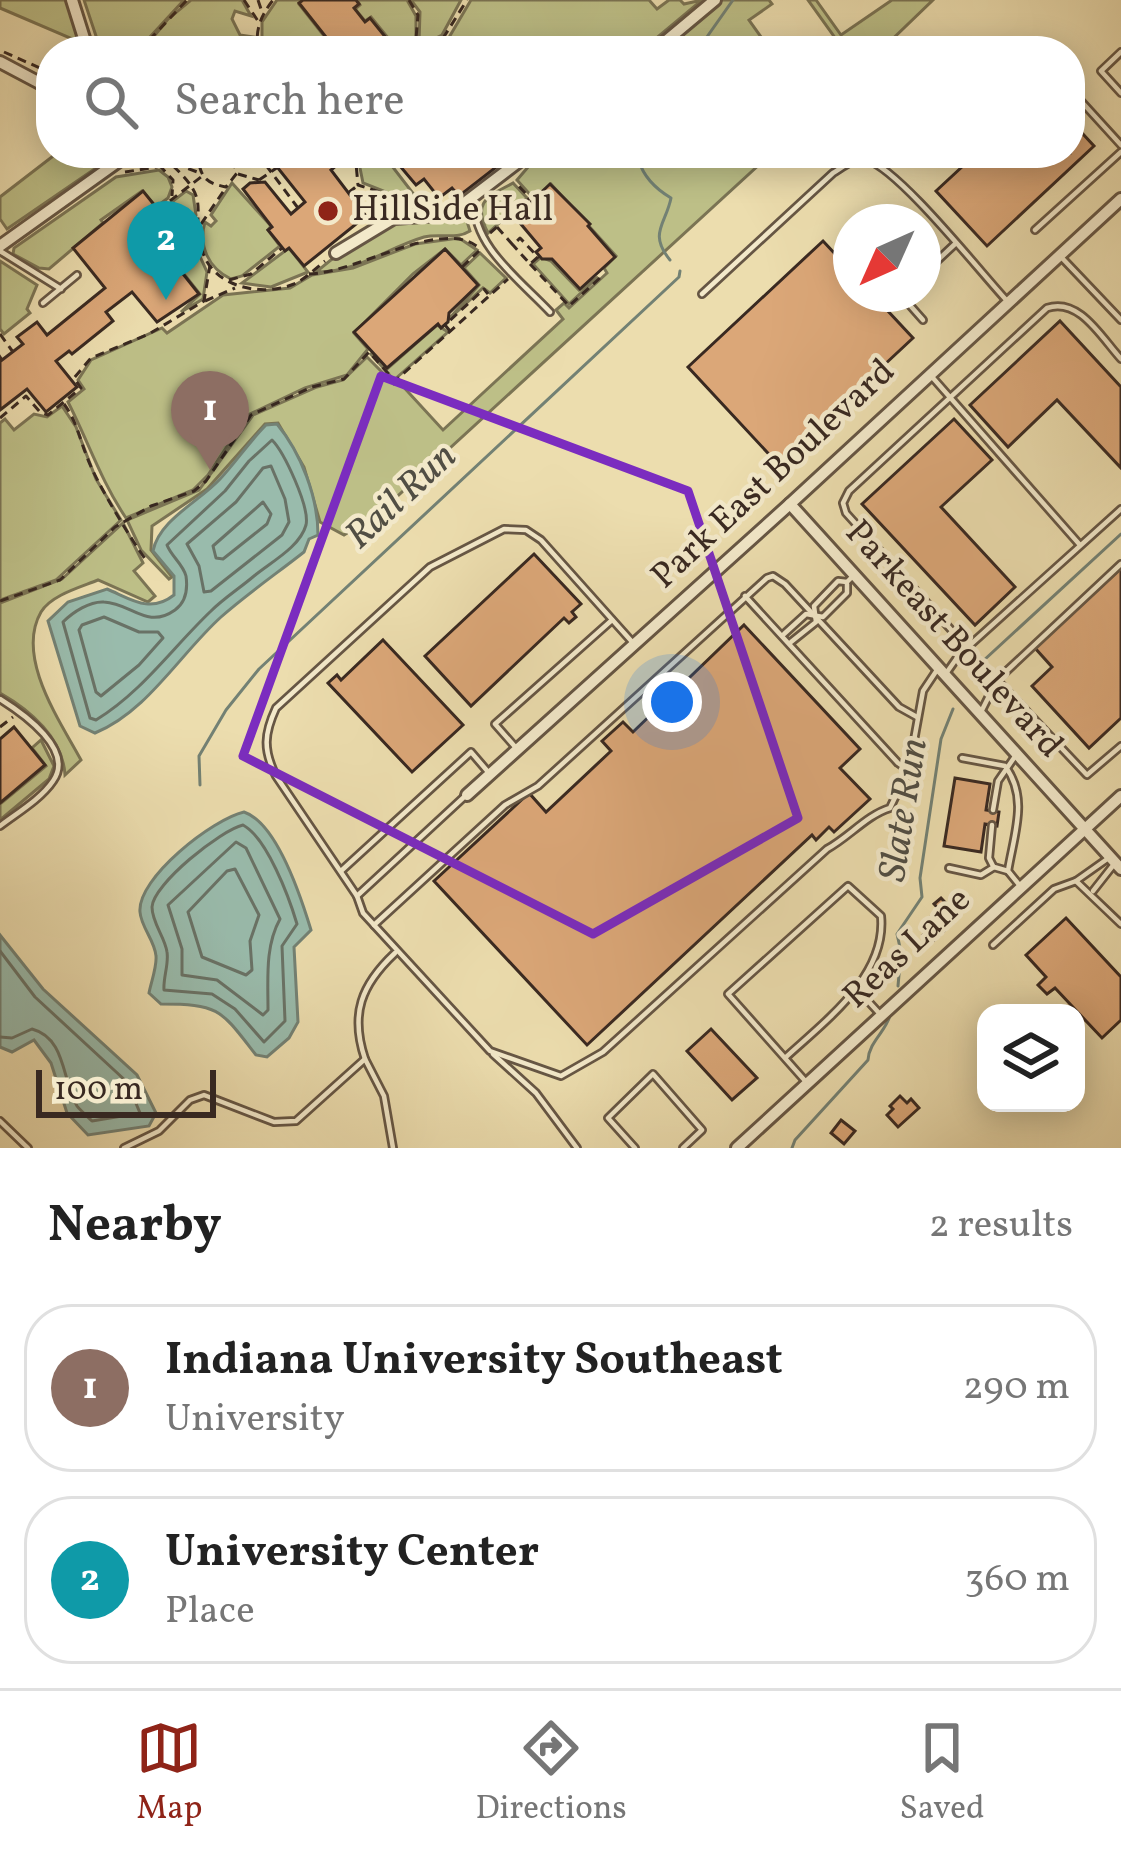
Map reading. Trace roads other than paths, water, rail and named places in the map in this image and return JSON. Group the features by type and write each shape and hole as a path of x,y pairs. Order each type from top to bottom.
{"street":[{"path":"72,0 83,36"},
{"path":"672,36 715,0"},
{"path":"0,62 36,81"},
{"path":"0,249 110,168"},
{"path":"336,253 396,217 450,214 512,168"},
{"name":"Park East Boulevard","path":"467,795 1121,199"},
{"name":"Parkeast Boulevard","path":"790,504 850,579 1115,863"},
{"name":"Reas Lane","path":"737,1148 1121,796"}],"lane":[{"path":"1121,52 1101,70 1121,93"},
{"path":"1035,230 1121,148 1085,106"},
{"path":"702,294 840,168"},
{"path":"881,168 1008,302"},
{"path":"474,197 476,224 486,243 550,312"},
{"path":"941,257 955,244"},
{"path":"0,249 62,289"},
{"path":"1059,255 1121,320"},
{"path":"44,303 77,275"},
{"path":"959,656 954,633 854,524 843,503 849,491 1047,308 1061,303 1073,307 1121,358"},
{"path":"916,312 923,320"},
{"path":"929,374 1080,546"},
{"path":"490,1051 561,1076 583,1066 827,849 852,835 876,812 890,808 908,770 923,692 1121,509"},
{"path":"577,1148 536,1093 490,1051 363,913 357,896 266,756 266,730 276,708 430,568 504,529 526,530 541,540 634,644"},
{"path":"979,715 997,680 1121,564"},
{"path":"374,926 505,805 538,787 745,596 773,576 899,707 917,717"},
{"path":"785,639 784,633 806,614 814,615 823,617 848,593 850,579 838,581 814,606 814,615 816,622 792,643 785,639"},
{"path":"745,596 908,770"},
{"path":"517,749 495,724 612,620"},
{"path":"997,680 1087,776 1121,746"},
{"path":"0,700 46,739 58,754 60,766 44,792 0,826"},
{"path":"340,871 471,752 490,773"},
{"path":"993,810 998,782 1016,755"},
{"path":"962,758 1005,766 1017,782 1020,796 1008,871"},
{"path":"357,896 467,795"},
{"path":"992,825 989,858 994,867"},
{"path":"993,945 1054,889 1115,863"},
{"path":"1092,893 1115,863"},
{"path":"949,868 981,874 994,867 1008,871 1022,886"},
{"path":"1076,881 1121,924"},
{"path":"785,1058 858,990 882,930 880,916 848,886 728,994 807,1083"},
{"path":"393,1148 384,1096 357,1034 357,1015 375,972 397,951"},
{"path":"858,990 880,1015"},
{"path":"124,1148 159,1131 190,1100 204,1095 274,1122 296,1121 365,1059"},
{"path":"634,1148 608,1118 653,1075 702,1130 682,1148"},
{"path":"0,1121 28,1148"}],"water":[{"path":"277,424 306,476 318,535 309,539 304,552 221,617 131,711 95,733 80,726 48,621 68,602 107,589 149,604 174,595 174,576 153,551 163,530 220,479 266,425"},
{"path":"244,812 277,845 311,930 294,947 298,1022 289,1038 267,1057 256,1055 226,1019 208,1008 161,1004 149,993 156,956 140,912 142,898 163,867 214,826"},
{"path":"0,935 43,989 137,1075 156,1113 149,1126 88,1135 67,1113 51,1063 34,1040 12,1052 0,1047"}],"waterway":[{"name":"Rail Run","path":"708,36 733,0"},
{"name":"Rail Run","path":"642,168 671,198 659,235 670,260"},
{"name":"Rail Run","path":"200,785 199,756 226,710 259,669 679,277 680,271"},
{"name":"Slate Run","path":"970,673 1121,534"},
{"name":"Slate Run","path":"898,986 901,952 897,934 922,897 920,878 941,739 953,709"},
{"name":"Slate Run","path":"792,1148 868,1060 891,1012"}],"place":[{"name":"HillSide Hall","path":"328,211"},
{"name":"University Center","path":"166,300"},
{"name":"Indiana University Southeast","path":"210,470"}]}
